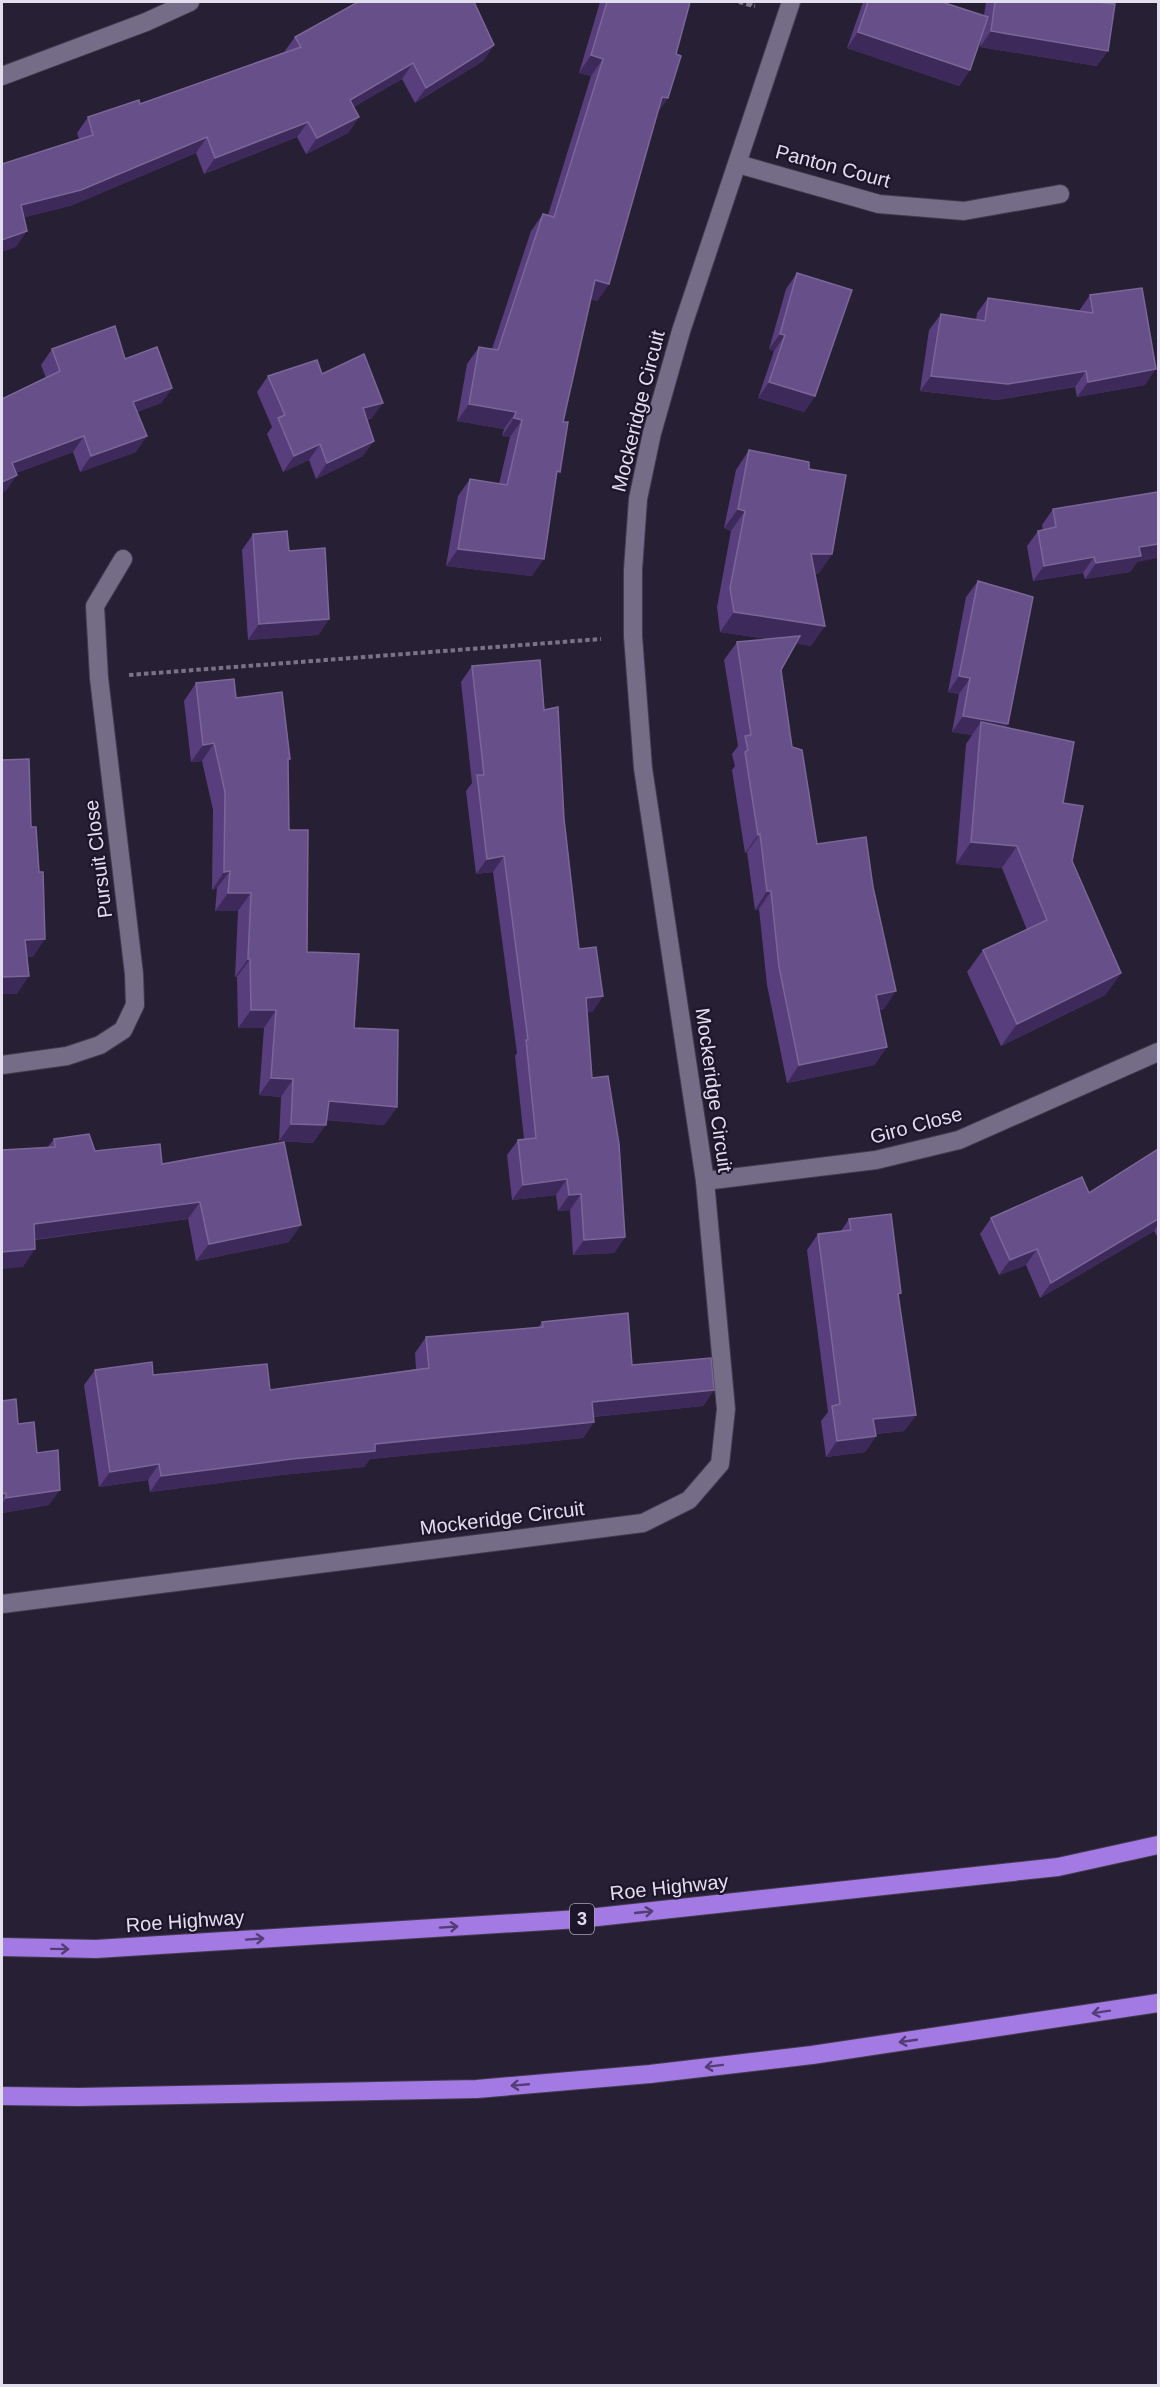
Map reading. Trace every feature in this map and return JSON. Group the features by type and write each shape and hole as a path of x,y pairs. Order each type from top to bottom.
{"highway":[{"name":"Roe Highway","path":"2,1947 96,1950 579,1919 1058,1867 1158,1845"},
{"path":"2,2096 91,2097 477,2089 812,2055 1158,2003"}],"street":[{"path":"2,76 146,22 190,2"},
{"name":"Mockeridge Circuit","path":"2,1604 643,1523 689,1500 720,1464 726,1409 705,1181 643,768 633,636 633,570 638,499 652,433 681,331 791,2"},
{"name":"Panton Court","path":"738,164 879,204 964,211 1060,194"},
{"name":"Pursuit Close","path":"2,1065 67,1056 100,1045 123,1030 135,1005 134,974 99,678 95,606 123,559"},
{"name":"Giro Close","path":"705,1181 876,1160 959,1140 1158,1052"}],"path":[{"path":"739,2 751,3 764,8"},
{"path":"99,678 606,638"}],"building":[{"path":"358,2 474,2 494,45 426,88 413,63 350,100 359,117 317,138 308,122 215,158 207,137 81,190 21,205 27,231 2,240 2,164 93,135 88,117 139,100 140,104 301,47 295,37"},
{"path":"607,2 690,2 676,54 681,56 668,98 662,97 609,284 595,280 563,422 568,422 560,472 557,471 544,559 458,549 470,479 507,485 522,420 514,418 516,412 469,404 479,347 498,350 543,214 554,217 603,59 591,55"},
{"path":"868,2 942,2 988,17 970,70 858,32"},
{"path":"995,2 1115,4 1108,51 991,31"},
{"path":"797,273 852,290 815,396 769,382 785,335 780,334"},
{"path":"1142,288 1156,369 1088,382 1086,371 1008,384 931,376 941,314 985,321 988,298 1093,313 1090,295"},
{"path":"115,326 125,359 157,347 172,388 133,402 147,436 91,456 84,436 12,463 17,475 2,482 2,399 60,371 52,349"},
{"path":"364,354 383,403 363,408 374,441 327,463 320,444 294,456 278,418 285,415 268,376 317,360 322,374"},
{"path":"749,450 809,462 809,469 846,475 832,554 811,554 825,626 734,612 730,588 745,511 738,509"},
{"path":"1158,492 1158,544 1139,547 1141,556 1096,563 1094,557 1044,566 1038,531 1056,527 1053,509"},
{"path":"287,531 289,551 325,548 329,619 259,624 253,534"},
{"path":"978,581 1033,597 1008,724 963,716 970,678 959,676"},
{"path":"800,636 781,670 792,747 802,750 817,844 866,837 873,887 896,991 876,995 887,1047 799,1065 779,967 771,891 767,891 760,834 758,835 745,752 748,750 745,736 751,735 737,642"},
{"path":"540,660 544,710 558,707 564,819 579,949 596,947 603,996 586,998 592,1078 608,1076 619,1144 625,1237 584,1240 581,1194 569,1195 567,1179 523,1185 518,1140 536,1138 526,1040 528,1040 504,856 487,859 477,775 484,775 472,666"},
{"path":"234,679 236,698 282,692 290,759 288,759 289,830 308,830 307,952 359,954 354,1028 398,1030 397,1107 329,1101 326,1125 291,1124 293,1079 271,1078 276,1010 251,1010 250,959 248,959 251,893 228,893 230,871 224,872 225,792 214,743 203,745 196,683"},
{"path":"981,722 1074,742 1063,803 1083,806 1072,861 1121,973 1017,1024 983,950 1047,920 1017,846 971,842"},
{"path":"29,759 31,827 36,827 39,872 43,872 45,939 25,940 29,976 2,977 2,760"},
{"path":"89,1134 95,1151 160,1144 162,1164 284,1142 301,1225 209,1244 200,1202 34,1224 35,1249 2,1252 2,1150 55,1147 54,1139"},
{"path":"1158,1149 1158,1219 1051,1283 1037,1249 1010,1260 991,1218 1082,1177 1089,1193"},
{"path":"891,1214 901,1293 898,1294 916,1415 873,1419 876,1436 837,1441 832,1406 840,1404 818,1234 851,1230 849,1219"},
{"path":"628,1313 632,1365 711,1358 714,1390 592,1402 594,1422 375,1444 375,1451 161,1476 159,1464 110,1472 95,1370 152,1362 153,1375 267,1364 270,1390 429,1368 426,1337 543,1327 542,1322"},
{"path":"16,1399 18,1424 34,1422 37,1453 58,1450 60,1490 6,1498 6,1493 2,1494 2,1401"}]}
